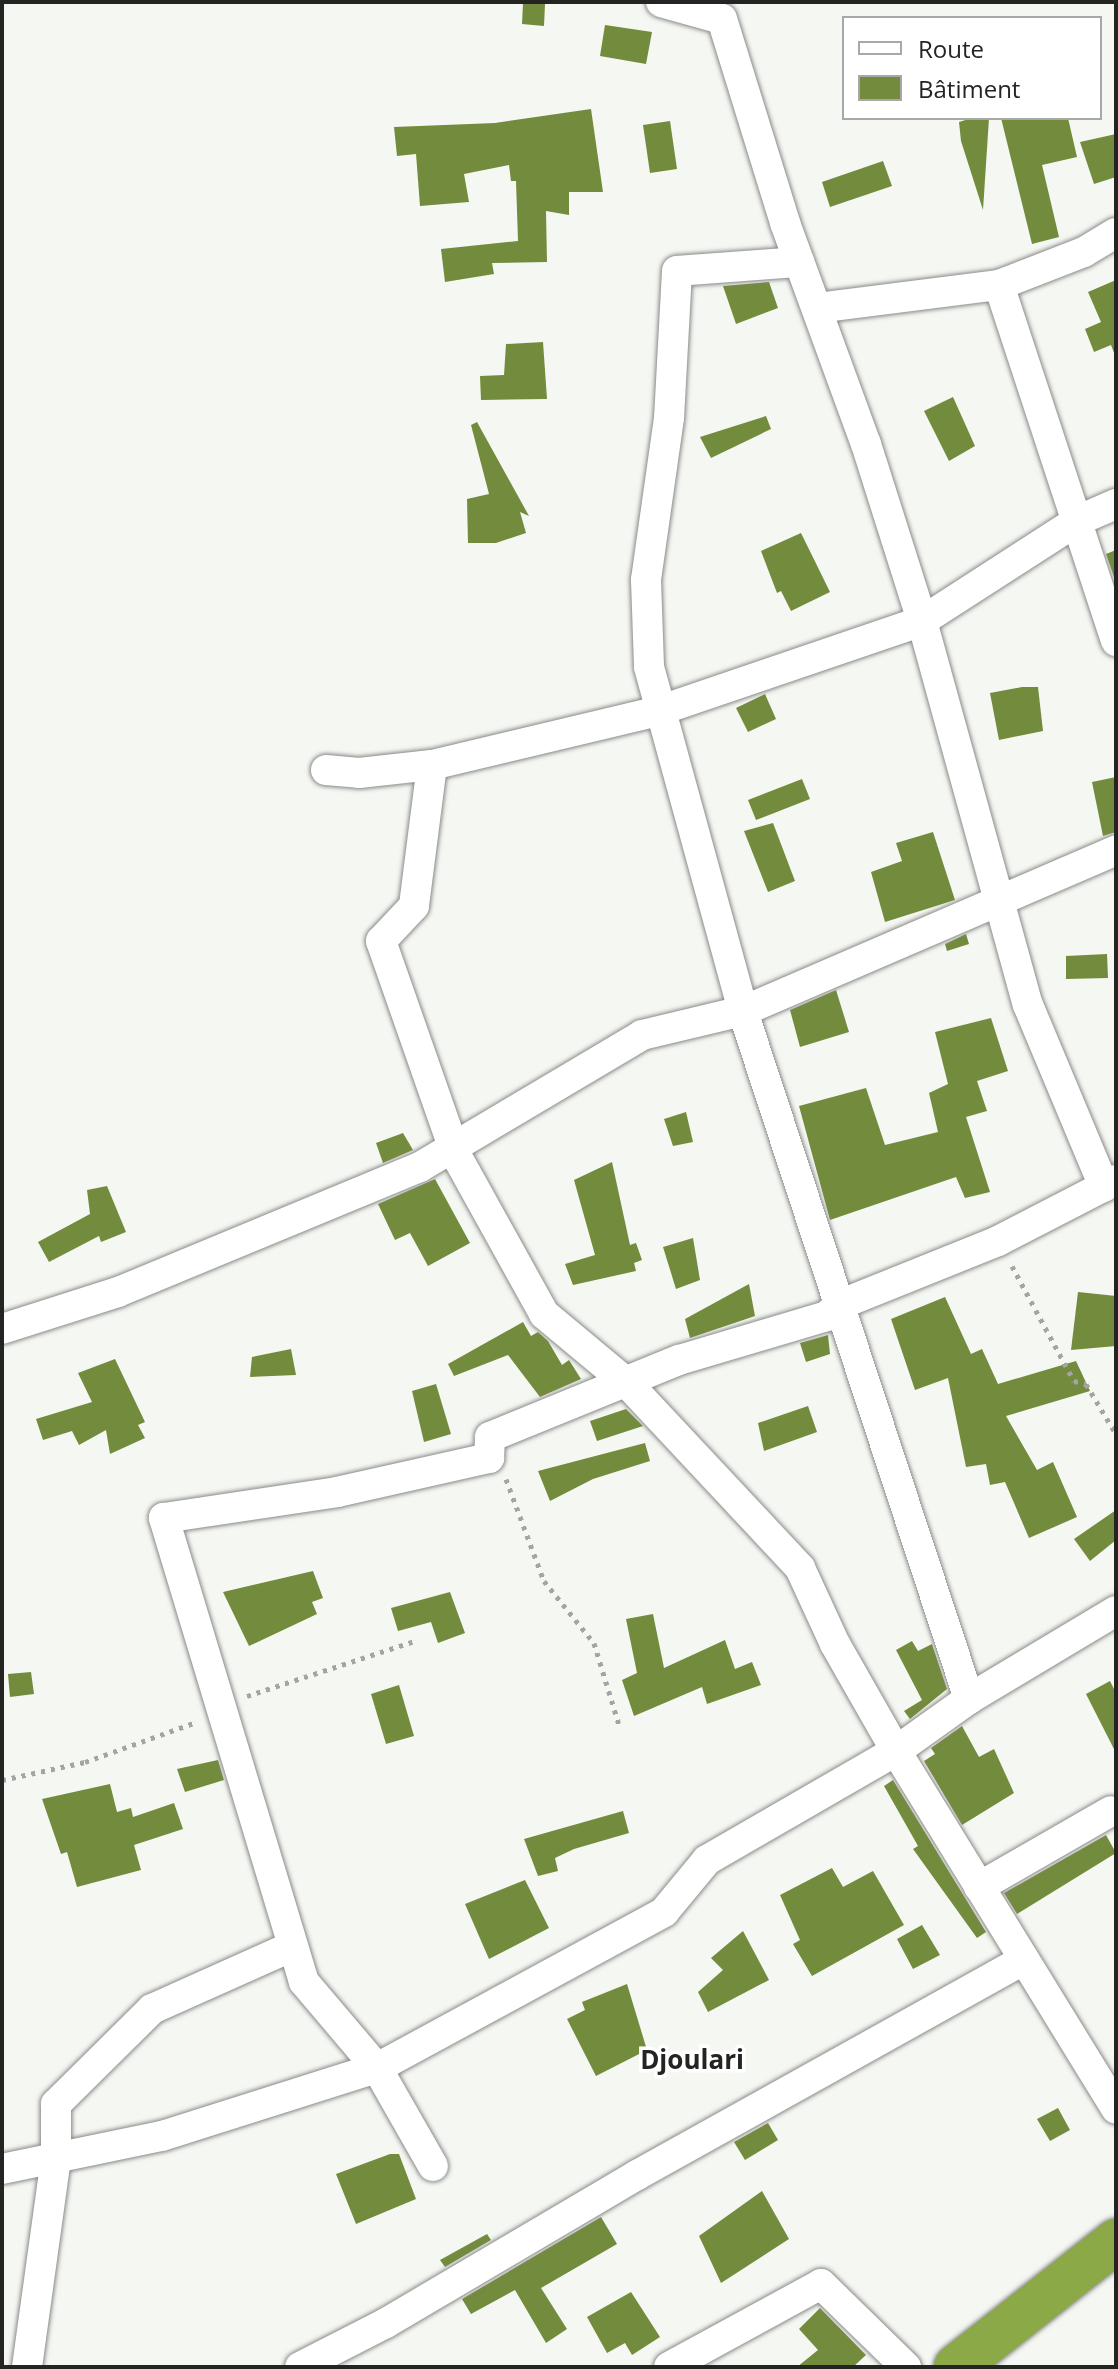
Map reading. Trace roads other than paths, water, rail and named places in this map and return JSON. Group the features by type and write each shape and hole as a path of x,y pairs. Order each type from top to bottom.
{"highway":[{"path":"956,2367 1116,2241"}],"street":[{"path":"433,2166 377,2068 304,1982 201,1655 164,1518 337,1492 489,1458 490,1437 605,1388 628,1384 679,1360 827,1316 839,1305 998,1241 1110,1184 1028,1005 922,621 799,262 722,19 661,2"},
{"path":"817,308 999,285 1084,252 1116,233"},
{"path":"799,262 677,271 669,418 646,580 649,667 658,711 743,1011 969,1699"},
{"path":"999,285 1079,520 1116,641"},
{"path":"326,770 359,773 432,765 658,711 922,621 1079,520 1116,504"},
{"path":"432,765 414,906 381,941 453,1146 544,1314 628,1384 800,1568 835,1644 896,1751 1116,2109"},
{"path":"2,1329 118,1292 420,1167 642,1035 743,1011 1116,850"},
{"path":"2,2169 162,2136 377,2068 664,1912 707,1860 896,1751 969,1699 1116,1611"},
{"path":"979,1887 1111,1811"},
{"path":"27,2367 56,2157 56,2104 152,2009 293,1946"},
{"path":"300,2367 386,2323 637,2175 1024,1960"},
{"path":"669,2367 821,2284 906,2367"}],"district":[{"name":"Djoulari","path":"692,2060"}]}
